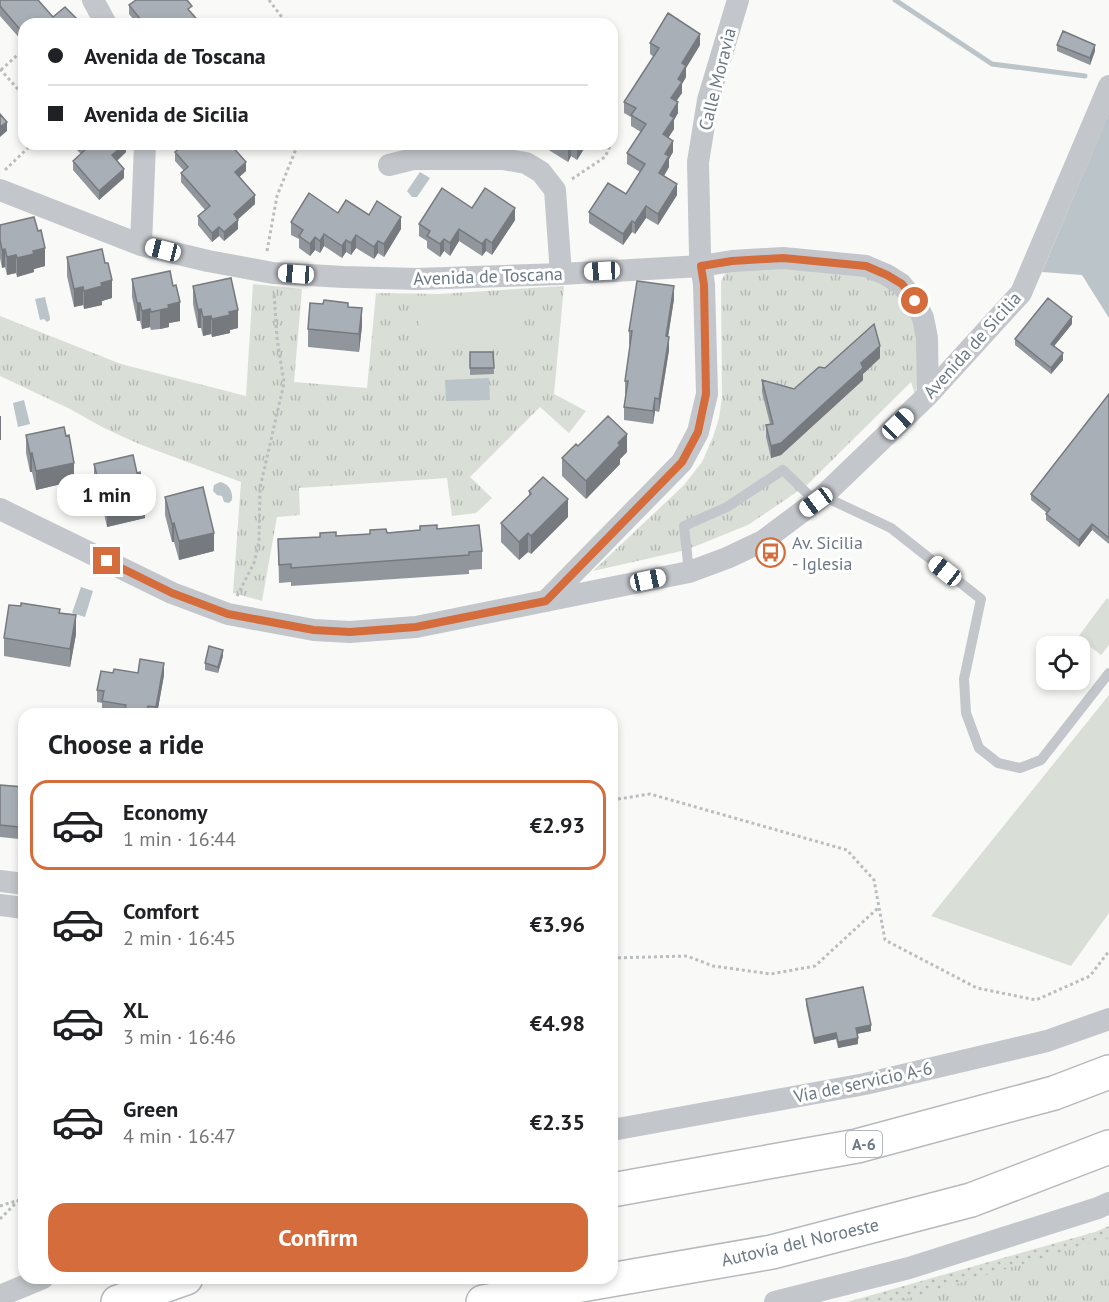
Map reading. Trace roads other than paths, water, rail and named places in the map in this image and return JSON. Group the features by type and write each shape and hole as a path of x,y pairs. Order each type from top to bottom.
{"highway":[{"name":"A-6","path":"618,1189 857,1146 1054,1093 1109,1072"},
{"name":"Autovía del Noroeste","path":"618,1279 772,1252 971,1200 1109,1147"},
{"path":"118,1302 169,1284"},
{"name":"Autovía del Noroeste","path":"483,1302 587,1284"}],"street":[{"path":"93,0 103,18"},
{"name":"Calle Moravia","path":"546,601 682,462 698,432 706,394 698,162 708,100 738,0"},
{"name":"Avenida de Sicilia","path":"0,509 172,593 228,614 314,630 350,632 416,627 689,572 727,558 763,541 819,499 928,395 1021,293 1109,86"},
{"path":"141,245 145,150"},
{"path":"390,165 413,159 503,159 526,163 542,172 555,190 561,274"},
{"name":"Avenida de Toscana","path":"1,183 141,245 273,273 344,278 417,279 701,266 732,261 783,258 866,266 902,284 915,301 923,318 927,338 928,395"},
{"path":"0,881 18,883"},
{"path":"0,905 18,907"},
{"name":"Vía de servicio A-6","path":"618,1129 865,1084 1047,1041 1109,1018"},
{"path":"775,1302 909,1268 1109,1203"},
{"path":"0,1296 29,1284"}],"lane":[{"path":"689,572 684,526 727,507 783,470 819,499 891,528 981,599 964,679 966,713 979,748 998,763 1020,768 1041,760 1109,673"}],"waterway":[{"path":"895,0 992,64 1085,76"}],"place":[{"name":"Av. Sicilia - Iglesia","path":"771,552"}]}
